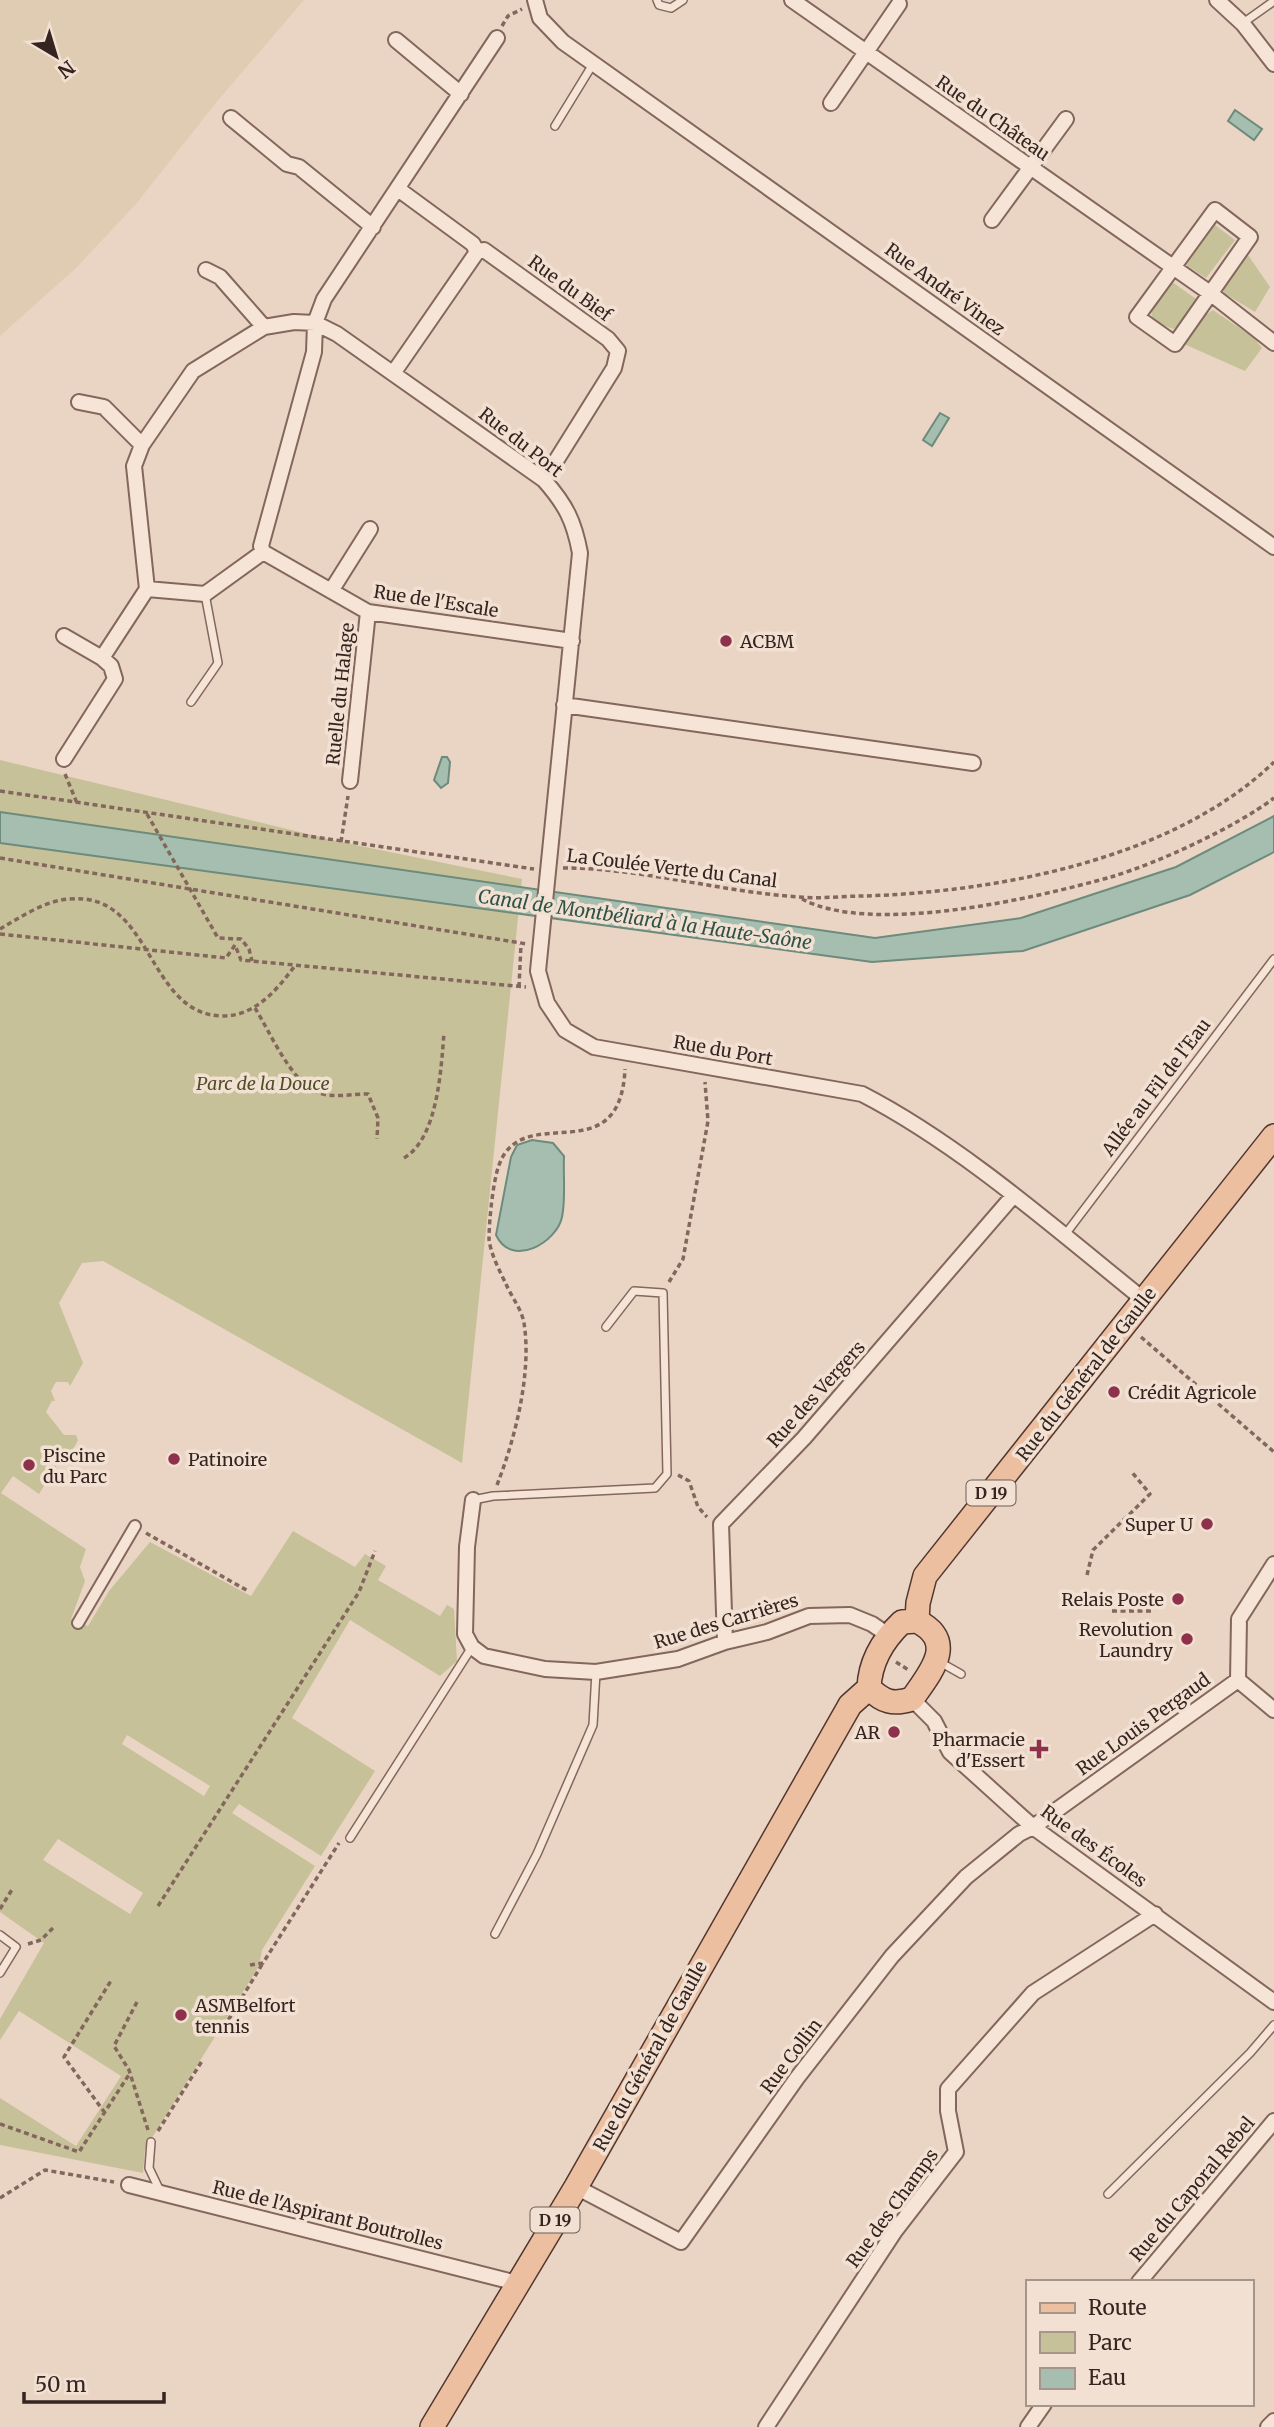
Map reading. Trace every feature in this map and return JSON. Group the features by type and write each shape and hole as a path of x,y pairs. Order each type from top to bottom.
{"main road":[{"name":"Rue du Général de Gaulle","path":"917,1621 918,1603 925,1576 1274,1136"},
{"path":"917,1621 931,1628 939,1644 937,1661 918,1690 897,1704 881,1700 869,1688 869,1668 884,1643 902,1622 917,1621"},
{"name":"Rue du Général de Gaulle","path":"432,2427 576,2187 850,1705 869,1688"}],"street":[{"name":"Rue du Château","path":"792,0 1210,293 1274,343"},
{"path":"1217,0 1243,24 1274,64"},
{"name":"Rue André Vinez","path":"534,2 540,18 563,42 1274,547"},
{"path":"831,103 899,4"},
{"path":"147,589 205,594 263,552 261,546 314,352 315,323 324,299 497,38"},
{"path":"396,40 461,94"},
{"path":"231,118 287,164 299,167 373,227"},
{"path":"992,220 1066,119"},
{"name":"Rue du Bief","path":"398,189 473,244 477,252 484,250 608,339 618,351 614,368 544,480"},
{"path":"1215,210 1250,237 1210,293 1175,344 1137,317 1215,210"},
{"path":"394,372 477,252"},
{"path":"206,270 220,277 264,327"},
{"path":"102,658 147,589 134,466 142,445 193,370 264,327 315,323"},
{"name":"Rue du Port","path":"315,323 394,372 544,480 561,499 575,524 580,554 538,971 547,1003 565,1030 594,1047 862,1094 900,1114 1013,1196 1144,1300"},
{"path":"79,402 104,407 142,445"},
{"path":"331,591 370,529"},
{"name":"Rue de l'Escale","path":"263,552 368,612 572,641"},
{"name":"Ruelle du Halage","path":"350,781 368,612"},
{"path":"64,636 102,658 111,666 116,679 64,759"},
{"path":"564,705 973,763"},
{"name":"Rue des Vergers","path":"721,1524 804,1438 1013,1196"},
{"path":"472,1647 465,1634 464,1605 473,1500"},
{"path":"721,1524 725,1642"},
{"path":"78,1623 135,1526"},
{"path":"1238,1680 1240,1619 1274,1564"},
{"name":"Rue des Carrières","path":"472,1647 484,1656 505,1662 545,1669 596,1671 678,1659 725,1642 767,1632 809,1616 850,1615 872,1623 884,1643"},
{"name":"Rue Louis Pergaud","path":"1033,1827 1238,1680 1274,1710"},
{"name":"Rue des Écoles","path":"918,1690 950,1752 1033,1827 1274,2002"},
{"name":"Rue Collin","path":"576,2187 681,2242 797,2078 892,1956 966,1877 1019,1834 1033,1827"},
{"name":"Rue des Champs","path":"766,2427 895,2231 956,2152 948,2111 948,2089 1033,1993 1155,1914"},
{"name":"Rue du Caporal Rebel","path":"1141,2280 1274,2121"},
{"name":"Rue de l'Aspirant Boutrolles","path":"129,2185 517,2283"},
{"path":"1028,2427 1043,2406"},
{"path":"1268,2427 1274,2421"}],"lane":[{"path":"657,0 659,5 671,8 683,0"},
{"path":"1243,24 1274,1"},
{"path":"555,126 593,64"},
{"path":"191,702 218,663 205,594"},
{"name":"Allée au Fil de l'Eau","path":"1063,1236 1274,959"},
{"path":"473,1500 493,1496 655,1488 667,1474 663,1293 634,1291 606,1327"},
{"path":"350,1839 472,1647"},
{"path":"937,1661 961,1674"},
{"path":"495,1934 537,1854 593,1725 596,1671"},
{"path":"0,1935 16,1947 0,1973"},
{"path":"1108,2194 1250,2053 1274,2025"},
{"path":"151,2142 149,2168 161,2193"}],"path":[{"path":"497,38 508,16 534,2"},
{"path":"64,759 62,768 77,803"},
{"name":"La Coulée Verte du Canal","path":"0,791 549,874 577,868 801,898 921,894 1024,879 1087,862 1169,831 1218,805 1248,786 1274,762"},
{"path":"341,842 350,781"},
{"path":"801,898 815,905 863,914 901,915 1019,898 1113,876 1171,853 1274,800"},
{"path":"147,814 218,938 229,936 241,939 249,949 252,961"},
{"path":"0,858 189,891 521,943 519,987 241,960 235,945 226,958 0,932"},
{"path":"0,932 38,907 69,898 96,903 118,914 149,951 164,981 182,1003 206,1016 232,1017 255,1008 275,992 294,967"},
{"path":"255,1008 298,1079 310,1089 322,1094 368,1094 378,1118 377,1139"},
{"path":"404,1158 416,1150 439,1091 444,1033"},
{"path":"493,1496 514,1440 523,1367 524,1321 489,1241 497,1168 506,1147 526,1136 596,1128 610,1117 624,1091 626,1053"},
{"path":"663,1293 683,1259 708,1121 704,1066"},
{"path":"1126,1322 1274,1452"},
{"path":"1087,1575 1093,1549 1150,1494 1131,1471"},
{"path":"667,1474 684,1475 703,1514 721,1524"},
{"path":"135,1526 248,1591"},
{"path":"158,1906 359,1592 376,1552"},
{"path":"1112,1611 1152,1611"},
{"path":"884,1643 918,1690"},
{"path":"224,2026 339,1843 350,1839"},
{"path":"0,1909 13,1888"},
{"path":"41,1940 55,1926"},
{"path":"250,1965 263,1963"},
{"path":"105,2113 64,2056 112,1979"},
{"path":"137,2002 114,2046 130,2073 151,2142"},
{"path":"151,2142 202,2061"},
{"path":"0,2124 79,2152 130,2073"},
{"path":"0,2198 45,2170 100,2178"}],"shaded area":[{"path":"0,0 304,0 219,99 136,204 76,268 0,336"}],"green space":[{"path":"1215,225 1235,240 1206,278 1186,265"},
{"path":"1248,255 1270,287 1255,312 1224,293 1223,287"},
{"path":"1168,279 1199,301 1184,323 1173,329 1154,322 1151,310 1154,299"},
{"path":"1213,310 1254,338 1262,348 1245,371 1184,344 1204,316"},
{"name":"Parc de la Douce","path":"0,760 341,842 522,879 462,1463 103,1261 82,1263 59,1303 83,1363 70,1386 68,1382 56,1382 51,1391 55,1401 52,1401 46,1412 64,1435 76,1435 78,1440 71,1453 64,1454 39,1494 13,1476 1,1493 86,1549 80,1567 85,1581 71,1619 88,1626 109,1591 150,1542 251,1596 293,1531 355,1567 365,1554 386,1566 378,1580 440,1616 447,1605 454,1609 457,1661 440,1676 350,1620 292,1718 375,1771 321,1856 239,1804 232,1813 315,1866 262,1950 259,1966 145,2149 143,2173 0,2145 0,2098 76,2146 121,2076 19,2011 0,2040 0,2019 44,1943 0,1912","holes":["127,1735 210,1786 204,1796 122,1744","58,1839 143,1893 130,1914 43,1860"]}],"water":[{"path":"1235,110 1262,129 1254,140 1228,121"},
{"path":"940,413 949,418 932,446 923,440"},
{"path":"442,757 447,757 450,762 448,783 441,788 434,780"},
{"name":"Canal de Montbéliard à la Haute-Saône","path":"0,812 875,938 1021,918 1176,867 1274,816 1274,852 1190,895 1023,951 872,962 0,843"},
{"path":"532,1140 553,1143 564,1156 562,1217 552,1235 543,1243 523,1251 512,1250 503,1245 496,1235 511,1157 517,1145"}],"place":[{"name":"ACBM","path":"726,641"},
{"name":"Crédit Agricole","path":"1114,1392"},
{"name":"Patinoire","path":"174,1459"},
{"name":"Piscine du Parc","path":"29,1465"},
{"name":"Super U","path":"1207,1524"},
{"name":"Relais Poste","path":"1178,1599"},
{"name":"Revolution Laundry","path":"1187,1639"},
{"name":"AR","path":"894,1732"},
{"name":"Pharmacie d'Essert","path":"1039,1749"},
{"name":"ASMBelfort tennis","path":"181,2015"}]}
